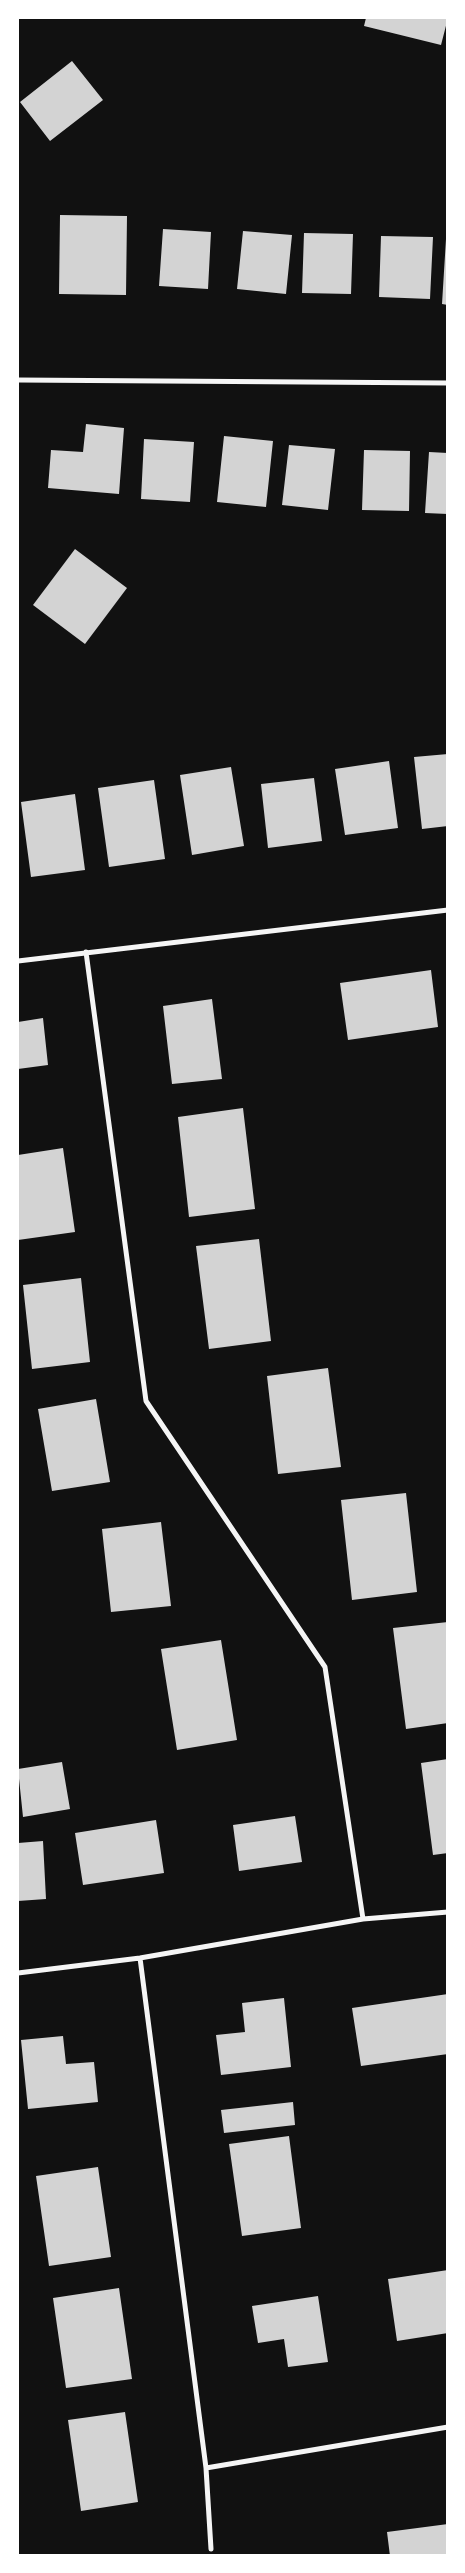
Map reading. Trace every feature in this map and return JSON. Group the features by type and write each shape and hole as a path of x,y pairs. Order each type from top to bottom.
{"street":[{"path":"18,380 448,383"},
{"path":"18,961 448,910"},
{"path":"86,952 146,1401 325,1666 364,1919"},
{"path":"18,1973 140,1958 364,1919 448,1912"},
{"path":"140,1958 206,2468 210,2549"},
{"path":"206,2468 448,2427"}],"building":[{"path":"366,18 448,18 441,45 364,26"},
{"path":"72,61 103,100 50,141 20,102"},
{"path":"60,215 127,216 126,295 59,294"},
{"path":"163,229 211,232 208,289 159,286"},
{"path":"243,231 292,235 286,294 237,289"},
{"path":"304,233 353,234 351,294 302,293"},
{"path":"381,236 433,237 430,299 379,297"},
{"path":"446,239 448,239 448,305 442,304"},
{"path":"86,424 124,428 119,494 48,488 51,450 83,452"},
{"path":"224,436 273,441 266,507 217,502"},
{"path":"144,439 194,442 190,502 141,499"},
{"path":"289,445 335,449 328,510 282,505"},
{"path":"364,450 410,451 409,511 362,510"},
{"path":"429,452 448,453 448,514 425,513"},
{"path":"75,549 127,588 85,644 33,605"},
{"path":"448,754 448,826 422,829 414,757"},
{"path":"389,761 398,828 345,835 335,769"},
{"path":"231,767 244,846 192,855 180,775"},
{"path":"314,778 322,841 268,848 261,784"},
{"path":"154,780 165,859 109,867 98,788"},
{"path":"75,794 85,870 31,877 21,802"},
{"path":"431,970 438,1027 348,1040 340,983"},
{"path":"212,999 222,1079 172,1084 163,1006"},
{"path":"43,1018 48,1065 18,1069 18,1022"},
{"path":"243,1108 255,1209 189,1217 178,1117"},
{"path":"63,1148 75,1232 18,1240 18,1155"},
{"path":"259,1239 271,1341 209,1349 196,1246"},
{"path":"81,1278 90,1362 32,1369 23,1285"},
{"path":"328,1368 341,1467 278,1474 267,1376"},
{"path":"96,1399 110,1482 52,1491 38,1409"},
{"path":"406,1493 417,1592 352,1600 341,1500"},
{"path":"161,1522 171,1606 111,1612 102,1529"},
{"path":"448,1622 448,1723 406,1729 393,1628"},
{"path":"221,1640 237,1740 177,1750 161,1649"},
{"path":"448,1759 448,1853 433,1855 421,1763"},
{"path":"62,1762 70,1809 23,1817 18,1769"},
{"path":"295,1816 302,1862 239,1871 233,1825"},
{"path":"156,1820 164,1873 83,1885 75,1833"},
{"path":"43,1841 46,1899 18,1901 18,1843"},
{"path":"448,1994 448,2054 361,2066 352,2008"},
{"path":"284,1998 291,2067 221,2075 216,2035 245,2032 242,2003"},
{"path":"63,2036 66,2064 94,2062 98,2102 28,2109 21,2040"},
{"path":"293,2102 295,2125 224,2133 221,2110"},
{"path":"289,2136 301,2228 242,2236 229,2144"},
{"path":"98,2167 111,2257 49,2266 36,2176"},
{"path":"448,2270 448,2333 397,2341 388,2279"},
{"path":"119,2288 132,2379 66,2388 53,2298"},
{"path":"318,2296 328,2362 288,2367 284,2339 258,2343 252,2306"},
{"path":"125,2412 138,2502 81,2511 68,2420"},
{"path":"448,2524 448,2556 390,2556 387,2532"}]}
